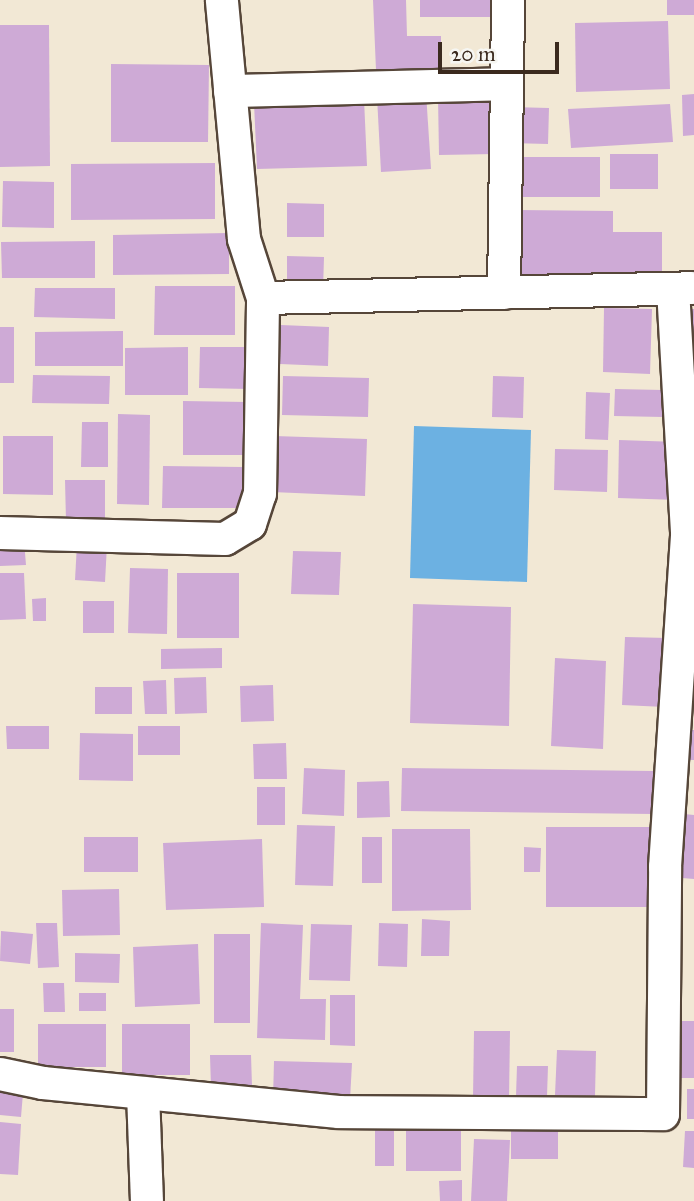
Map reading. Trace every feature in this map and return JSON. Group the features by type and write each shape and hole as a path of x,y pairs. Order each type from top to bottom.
{"street":[{"path":"0,533 225,539 250,524 260,494 264,298 244,239 222,0"},
{"path":"504,293 508,0"},
{"path":"230,90 507,84"},
{"path":"0,1074 43,1083 339,1112 663,1114 665,867 682,795 687,532 683,289 264,298"},
{"path":"143,1093 147,1201"}],"water":[{"path":"414,426 531,430 527,582 410,578"}],"building":[{"path":"373,0 406,0 407,36 441,36 441,70 376,70"},
{"path":"420,0 492,0 492,17 420,17"},
{"path":"667,0 694,0 694,15 667,15"},
{"path":"668,21 670,89 576,92 575,23"},
{"path":"0,25 49,25 50,166 0,167"},
{"path":"111,64 209,65 208,142 111,142"},
{"path":"426,93 431,169 381,172 377,97"},
{"path":"694,94 694,135 683,136 682,95"},
{"path":"438,97 494,97 495,154 439,155"},
{"path":"364,99 367,166 257,169 254,103"},
{"path":"670,104 673,142 571,148 568,109"},
{"path":"511,107 549,108 548,144 509,143"},
{"path":"610,154 658,154 658,189 610,189"},
{"path":"514,157 600,157 600,197 514,197"},
{"path":"215,163 215,219 71,220 71,164"},
{"path":"3,181 54,182 54,228 2,227"},
{"path":"287,203 324,204 324,237 287,237"},
{"path":"517,210 613,211 613,232 662,232 662,278 516,278"},
{"path":"229,233 229,274 113,275 113,235"},
{"path":"95,241 95,278 2,278 1,242"},
{"path":"287,256 324,257 323,290 287,290"},
{"path":"155,286 235,286 235,335 154,335"},
{"path":"35,288 115,288 115,319 34,317"},
{"path":"604,308 652,309 650,374 603,372"},
{"path":"687,309 694,309 694,362 687,362"},
{"path":"281,325 329,327 328,366 280,364"},
{"path":"0,327 14,327 14,383 0,383"},
{"path":"123,331 123,366 35,366 35,332"},
{"path":"188,347 188,395 125,395 125,348"},
{"path":"200,347 249,347 249,389 199,388"},
{"path":"33,375 110,376 109,404 32,403"},
{"path":"283,376 369,378 368,417 282,415"},
{"path":"493,376 524,377 523,418 492,417"},
{"path":"615,389 663,390 663,417 614,416"},
{"path":"586,392 610,393 608,440 585,439"},
{"path":"183,401 247,402 247,455 183,455"},
{"path":"118,414 150,415 149,505 117,504"},
{"path":"82,422 108,422 108,467 81,467"},
{"path":"3,436 53,436 53,495 3,494"},
{"path":"274,436 367,439 365,496 272,492"},
{"path":"619,440 678,442 677,500 618,498"},
{"path":"555,449 608,450 607,492 554,490"},
{"path":"163,466 242,467 242,508 162,508"},
{"path":"65,480 105,480 105,521 66,521"},
{"path":"24,541 26,565 0,566 0,542"},
{"path":"77,544 107,545 105,582 75,580"},
{"path":"293,551 341,552 339,595 291,594"},
{"path":"130,568 168,569 167,634 128,633"},
{"path":"0,573 24,573 26,619 0,620"},
{"path":"177,573 239,573 239,638 177,638"},
{"path":"46,598 46,621 33,621 32,599"},
{"path":"83,601 114,601 114,633 83,633"},
{"path":"413,604 511,607 509,726 410,723"},
{"path":"625,637 668,638 665,707 622,705"},
{"path":"222,648 222,668 161,669 161,649"},
{"path":"555,658 606,661 603,749 551,746"},
{"path":"206,677 207,713 175,714 174,678"},
{"path":"166,680 167,714 145,714 143,681"},
{"path":"273,685 274,721 241,722 240,686"},
{"path":"95,687 132,687 132,714 95,714"},
{"path":"6,726 49,726 49,749 7,749"},
{"path":"138,726 180,726 180,755 138,755"},
{"path":"686,730 694,730 694,760 685,760"},
{"path":"80,733 133,734 133,781 79,780"},
{"path":"286,743 287,779 254,779 253,744"},
{"path":"304,768 345,770 344,816 302,814"},
{"path":"402,768 653,771 653,814 401,811"},
{"path":"389,781 390,817 357,818 357,782"},
{"path":"257,787 285,787 285,825 257,825"},
{"path":"684,814 694,815 694,879 682,878"},
{"path":"297,825 335,826 333,886 295,885"},
{"path":"546,827 656,827 656,907 546,907"},
{"path":"392,829 470,829 471,910 392,911"},
{"path":"84,837 138,837 138,872 84,872"},
{"path":"362,837 382,837 382,883 362,883"},
{"path":"262,839 264,907 166,910 163,843"},
{"path":"524,847 541,848 540,872 524,872"},
{"path":"119,889 120,935 63,936 62,890"},
{"path":"422,919 450,921 449,956 421,956"},
{"path":"36,923 57,923 59,967 38,968"},
{"path":"261,923 303,925 300,999 326,999 325,1040 257,1038"},
{"path":"379,923 408,924 407,967 378,966"},
{"path":"311,924 352,925 350,981 309,980"},
{"path":"1,931 33,934 30,964 0,961"},
{"path":"214,934 250,934 250,1023 214,1023"},
{"path":"198,944 200,1004 135,1007 133,947"},
{"path":"75,953 120,954 119,983 75,982"},
{"path":"43,983 64,983 65,1012 44,1012"},
{"path":"79,993 106,993 106,1011 79,1011"},
{"path":"330,995 355,995 355,1046 330,1045"},
{"path":"0,1009 14,1009 14,1052 0,1052"},
{"path":"681,1021 694,1021 694,1078 681,1078"},
{"path":"38,1024 106,1024 106,1067 38,1067"},
{"path":"122,1024 190,1024 190,1075 122,1075"},
{"path":"474,1031 510,1031 509,1099 473,1098"},
{"path":"557,1050 596,1051 595,1096 555,1095"},
{"path":"210,1055 251,1055 252,1087 211,1088"},
{"path":"274,1061 352,1063 350,1100 273,1099"},
{"path":"517,1066 548,1066 547,1096 516,1096"},
{"path":"687,1089 694,1089 694,1119 687,1119"},
{"path":"0,1091 23,1093 21,1117 0,1115"},
{"path":"511,1119 558,1119 558,1159 511,1159"},
{"path":"0,1122 21,1124 18,1175 0,1174"},
{"path":"375,1122 394,1122 394,1166 375,1166"},
{"path":"406,1123 461,1123 461,1171 406,1171"},
{"path":"685,1131 694,1131 694,1168 683,1167"},
{"path":"474,1139 510,1140 507,1201 471,1201"},
{"path":"462,1180 462,1201 440,1201 439,1181"}]}
